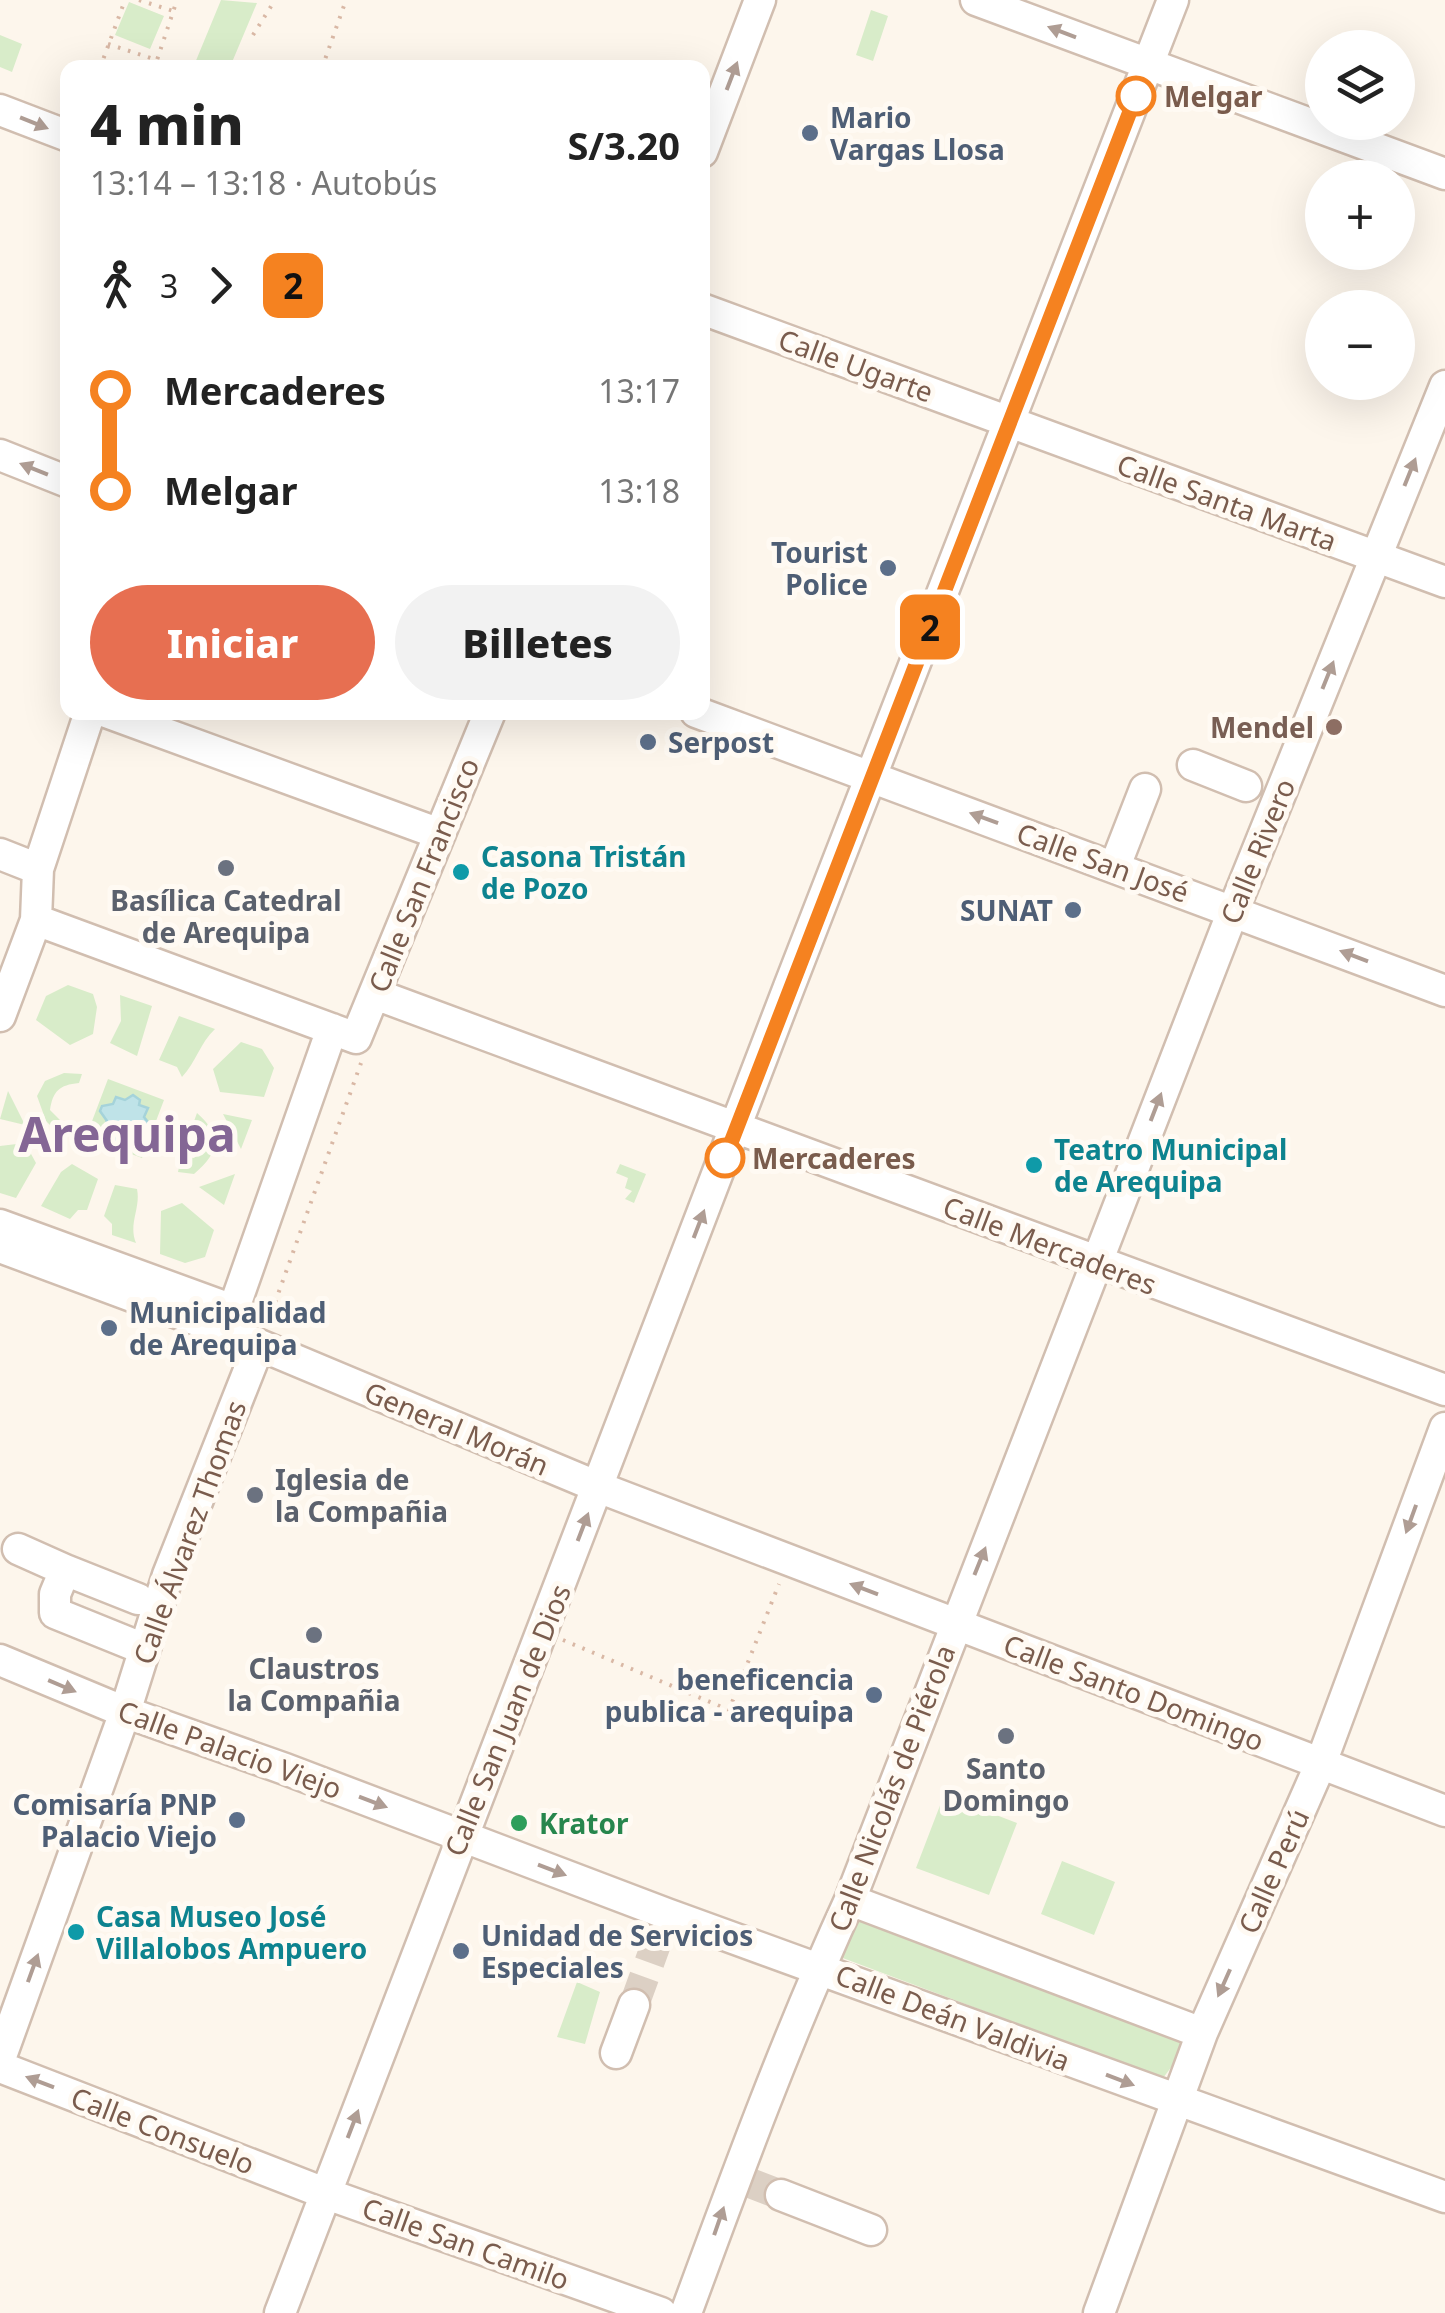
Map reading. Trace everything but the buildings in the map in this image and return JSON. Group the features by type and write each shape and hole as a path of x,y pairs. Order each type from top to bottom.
{"street":[{"path":"710,131 760,0"},
{"path":"976,0 1445,174"},
{"name":"Calle San Juan de Dios","path":"280,2313 1173,0"},
{"path":"0,110 60,133"},
{"name":"Calle Ugarte","path":"710,312 1009,422"},
{"name":"Calle Rivero","path":"1096,1263 1233,910 1265,793 1376,558 1445,386"},
{"name":"Calle Santa Marta","path":"1009,422 1445,582"},
{"path":"0,456 60,479"},
{"name":"Calle San José","path":"710,717 1445,990"},
{"path":"0,1016 36,920 38,869 87,720"},
{"path":"128,720 440,834"},
{"name":"Calle San Francisco","path":"229,1321 344,1034 375,994 487,720"},
{"path":"1192,765 1265,793"},
{"path":"1115,866 1145,789"},
{"path":"0,854 38,869"},
{"path":"36,920 344,1034"},
{"name":"Calle Mercaderes","path":"375,994 1445,1390"},
{"path":"0,1225 229,1321"},
{"path":"0,1246 229,1321"},
{"name":"Calle Nicolás de Piérola","path":"686,2313 742,2179 819,1967 850,1900 1096,1263"},
{"name":"General Morán","path":"229,1321 259,1345 599,1487"},
{"name":"Calle Álvarez Thomas","path":"0,2063 168,1575 259,1345"},
{"name":"Calle Perú","path":"1100,2313 1202,2033 1321,1763 1445,1428"},
{"name":"Calle Santo Domingo","path":"599,1487 1445,1811"},
{"path":"18,1549 138,1598"},
{"path":"65,1570 55,1594 55,1613 144,1649"},
{"name":"Calle Palacio Viejo","path":"0,1660 124,1712 461,1836"},
{"name":"Calle Deán Valdivia","path":"461,1836 1176,2102 1445,2197"},
{"path":"850,1900 1202,2033"},
{"path":"616,2052 634,2005"},
{"name":"Calle Consuelo","path":"0,2063 327,2194"},
{"name":"Calle San Camilo","path":"327,2194 660,2313"},
{"path":"781,2194 870,2230"}],"path":[{"path":"103,60 125,0"},
{"path":"139,0 173,10"},
{"path":"108,44 157,60 177,0"},
{"path":"253,35 274,0"},
{"path":"325,60 346,0"},
{"path":"259,1345 368,1042 344,1034"},
{"path":"558,1638 729,1710 788,1560"}],"green space":[{"path":"221,0 257,3 233,60 196,60"},
{"path":"129,2 164,16 150,49 115,35"},
{"path":"871,10 888,16 873,61 856,55"},
{"path":"0,35 22,44 12,72 0,67"},
{"path":"68,985 93,994 97,1007 93,1034 70,1045 36,1020 46,996"},
{"path":"120,995 152,1006 137,1056 110,1043 121,1021"},
{"path":"179,1016 215,1029 182,1077 177,1067 159,1060"},
{"path":"241,1042 262,1049 274,1068 264,1097 220,1092 213,1069"},
{"path":"64,1073 82,1074 79,1083 62,1087 53,1098 50,1110 61,1121 59,1134 46,1121 37,1096 45,1081"},
{"path":"108,1079 164,1100 142,1158 86,1137"},
{"path":"8,1091 25,1125 0,1119"},
{"path":"197,1113 211,1129 213,1152 194,1174 178,1172 181,1157 194,1158 203,1149 203,1134 193,1124"},
{"path":"223,1114 252,1120 241,1149"},
{"path":"25,1143 36,1163 16,1198 0,1193 0,1146"},
{"path":"72,1164 98,1179 87,1210 78,1210 70,1219 41,1206 61,1172"},
{"path":"620,1164 646,1174 634,1203 625,1199 632,1191 625,1188 628,1178 616,1173"},
{"path":"235,1174 224,1205 199,1187"},
{"path":"115,1185 137,1189 133,1229 136,1243 112,1235 112,1224 104,1216"},
{"path":"182,1203 214,1230 205,1257 185,1263 160,1254 161,1211"},
{"path":"944,1795 1017,1823 989,1895 916,1868"},
{"path":"1062,1861 1115,1882 1094,1935 1041,1914"},
{"path":"863,1913 1194,2037 1163,2078 832,1954"},
{"path":"577,1982 600,1992 585,2044 557,2037"}],"water":[{"path":"133,1095 140,1100 139,1105 148,1108 144,1117 150,1131 139,1133 136,1142 127,1139 119,1145 111,1139 112,1133 104,1130 107,1121 100,1111 102,1106 113,1104 116,1097 125,1100"}],"tunnel":[{"path":"634,2005 667,1914"},
{"path":"750,2183 781,2195"}],"bus line":[{"name":"2","path":"725,1158 1136,96"}],"place":[{"name":"Melgar","path":"1136,96"},
{"name":"Mario Vargas Llosa","path":"810,133"},
{"name":"Tourist Police","path":"888,568"},
{"name":"Mendel","path":"1334,727"},
{"name":"Serpost","path":"648,742"},
{"name":"Basílica Catedral de Arequipa","path":"226,868"},
{"name":"Casona Tristán de Pozo","path":"461,872"},
{"name":"SUNAT","path":"1073,910"},
{"name":"Mercaderes","path":"725,1158"},
{"name":"Teatro Municipal de Arequipa","path":"1034,1165"},
{"name":"Municipalidad de Arequipa","path":"109,1328"},
{"name":"Iglesia de la Compañia","path":"255,1495"},
{"name":"Claustros la Compañia","path":"314,1635"},
{"name":"beneficencia publica - arequipa","path":"874,1695"},
{"name":"Santo Domingo","path":"1006,1736"},
{"name":"Comisaría PNP Palacio Viejo","path":"237,1820"},
{"name":"Krator","path":"519,1823"},
{"name":"Casa Museo José Villalobos Ampuero","path":"76,1932"},
{"name":"Unidad de Servicios Especiales","path":"461,1951"}],"district":[{"name":"Arequipa","path":"127,1133"}]}
